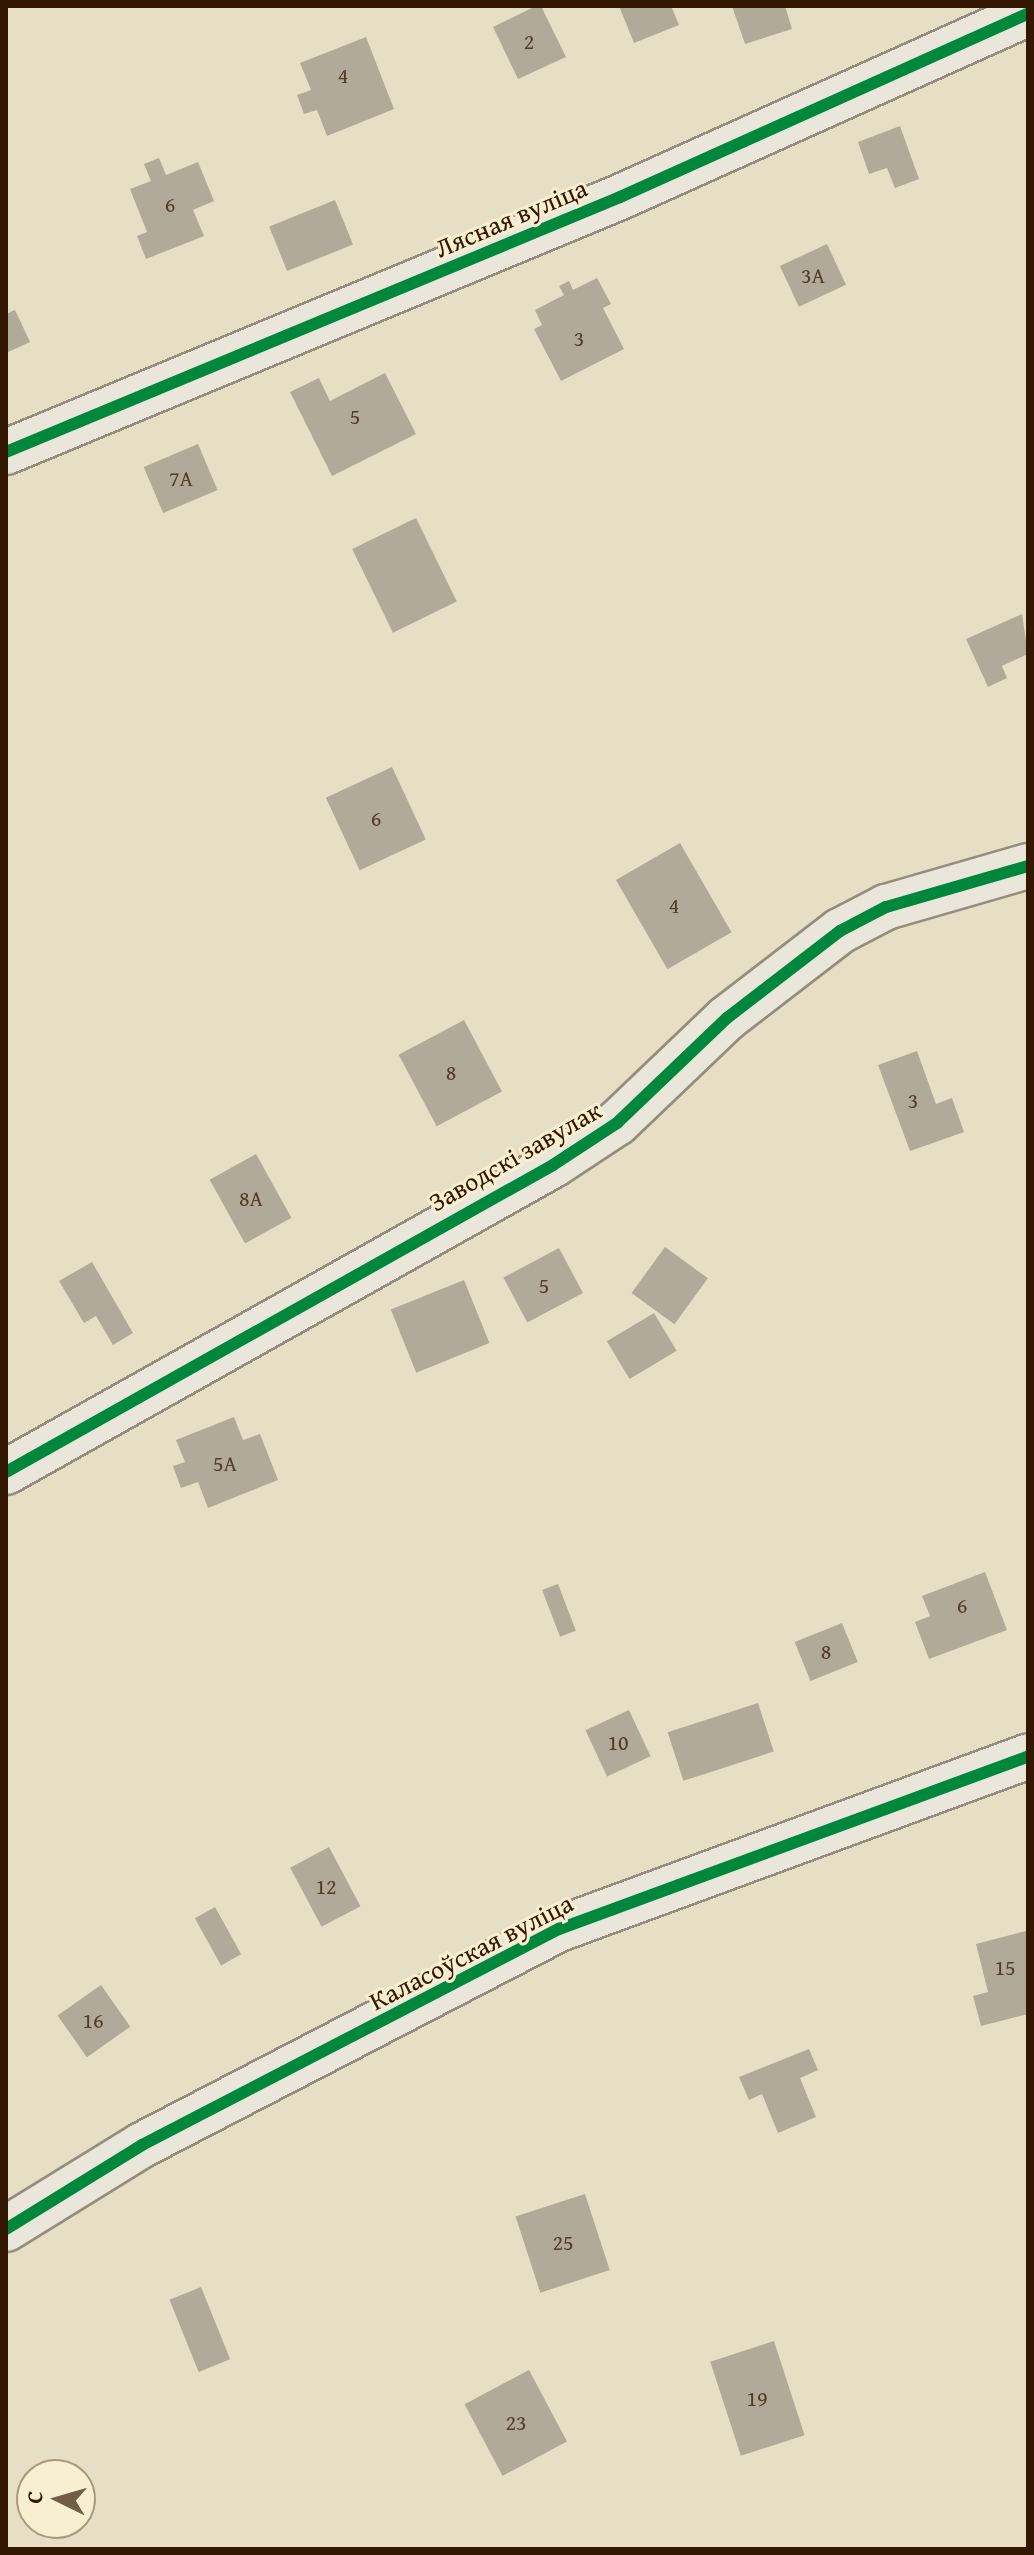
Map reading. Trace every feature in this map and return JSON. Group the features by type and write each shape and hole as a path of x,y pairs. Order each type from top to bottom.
{"street":[{"name":"Лясная вуліца","path":"6,452 620,197 1028,14"},
{"name":"Заводскі завулак","path":"6,1472 553,1165 617,1123 727,1018 840,931 886,907 1028,866"},
{"name":"Каласоўская вуліца","path":"6,2229 142,2145 559,1929 1028,1756"}],"building":[{"path":"541,6 566,57 518,79 493,27"},
{"path":"619,6 671,6 679,25 634,43"},
{"path":"732,6 785,6 792,29 745,44"},
{"path":"366,37 394,109 327,136 317,110 304,114 297,95 311,90 300,63"},
{"path":"900,126 919,179 895,188 887,168 869,174 858,142"},
{"path":"159,158 166,175 198,162 214,201 193,210 204,236 146,259 137,236 147,232 130,189 151,181 144,164"},
{"path":"335,200 353,245 287,271 269,227"},
{"path":"827,244 846,285 799,307 780,266"},
{"path":"597,278 611,304 603,308 624,349 561,381 534,329 542,325 535,310 564,295 559,286 569,281 573,290"},
{"path":"15,310 30,342 6,353 6,314"},
{"path":"385,373 416,434 332,476 290,392 319,378 330,401"},
{"path":"198,444 218,490 163,513 144,467"},
{"path":"416,518 457,602 393,633 352,549"},
{"path":"1022,614 1028,654 1002,666 1007,678 988,687 966,639"},
{"path":"392,767 426,840 360,870 326,798"},
{"path":"680,843 732,932 667,969 616,880"},
{"path":"464,1020 502,1092 437,1126 399,1055"},
{"path":"917,1051 936,1104 952,1098 964,1132 910,1151 878,1065"},
{"path":"256,1154 291,1218 245,1244 210,1180"},
{"path":"665,1247 708,1278 674,1324 631,1293"},
{"path":"559,1248 583,1293 527,1323 503,1278"},
{"path":"92,1262 133,1333 113,1345 96,1316 84,1323 59,1281"},
{"path":"464,1280 489,1343 416,1373 391,1310"},
{"path":"654,1313 677,1351 630,1379 607,1341"},
{"path":"234,1417 243,1440 260,1434 278,1480 208,1508 198,1482 181,1488 173,1466 185,1462 176,1440"},
{"path":"985,1572 1007,1630 929,1659 915,1622 930,1616 922,1596"},
{"path":"558,1584 576,1631 560,1637 542,1590"},
{"path":"842,1623 858,1662 810,1681 795,1642"},
{"path":"758,1703 774,1752 683,1781 668,1732"},
{"path":"629,1710 651,1756 607,1777 585,1730"},
{"path":"329,1847 360,1906 322,1927 290,1868"},
{"path":"215,1907 241,1954 221,1965 195,1918"},
{"path":"1026,1931 1028,2014 981,2026 973,1996 988,1992 976,1944"},
{"path":"101,1985 130,2027 87,2057 58,2015"},
{"path":"809,2049 818,2070 800,2078 816,2117 778,2133 762,2094 749,2100 739,2077"},
{"path":"585,2194 610,2270 540,2293 516,2217"},
{"path":"201,2287 230,2359 199,2372 169,2300"},
{"path":"774,2341 805,2435 741,2456 710,2362"},
{"path":"529,2370 567,2442 503,2476 465,2404"}],"cycle path":[{"path":"6,452 620,197 1028,14"},
{"path":"6,1472 553,1165 617,1123 727,1018 840,931 886,907 1028,866"},
{"path":"6,2229 142,2145 559,1929 1028,1756"}]}
